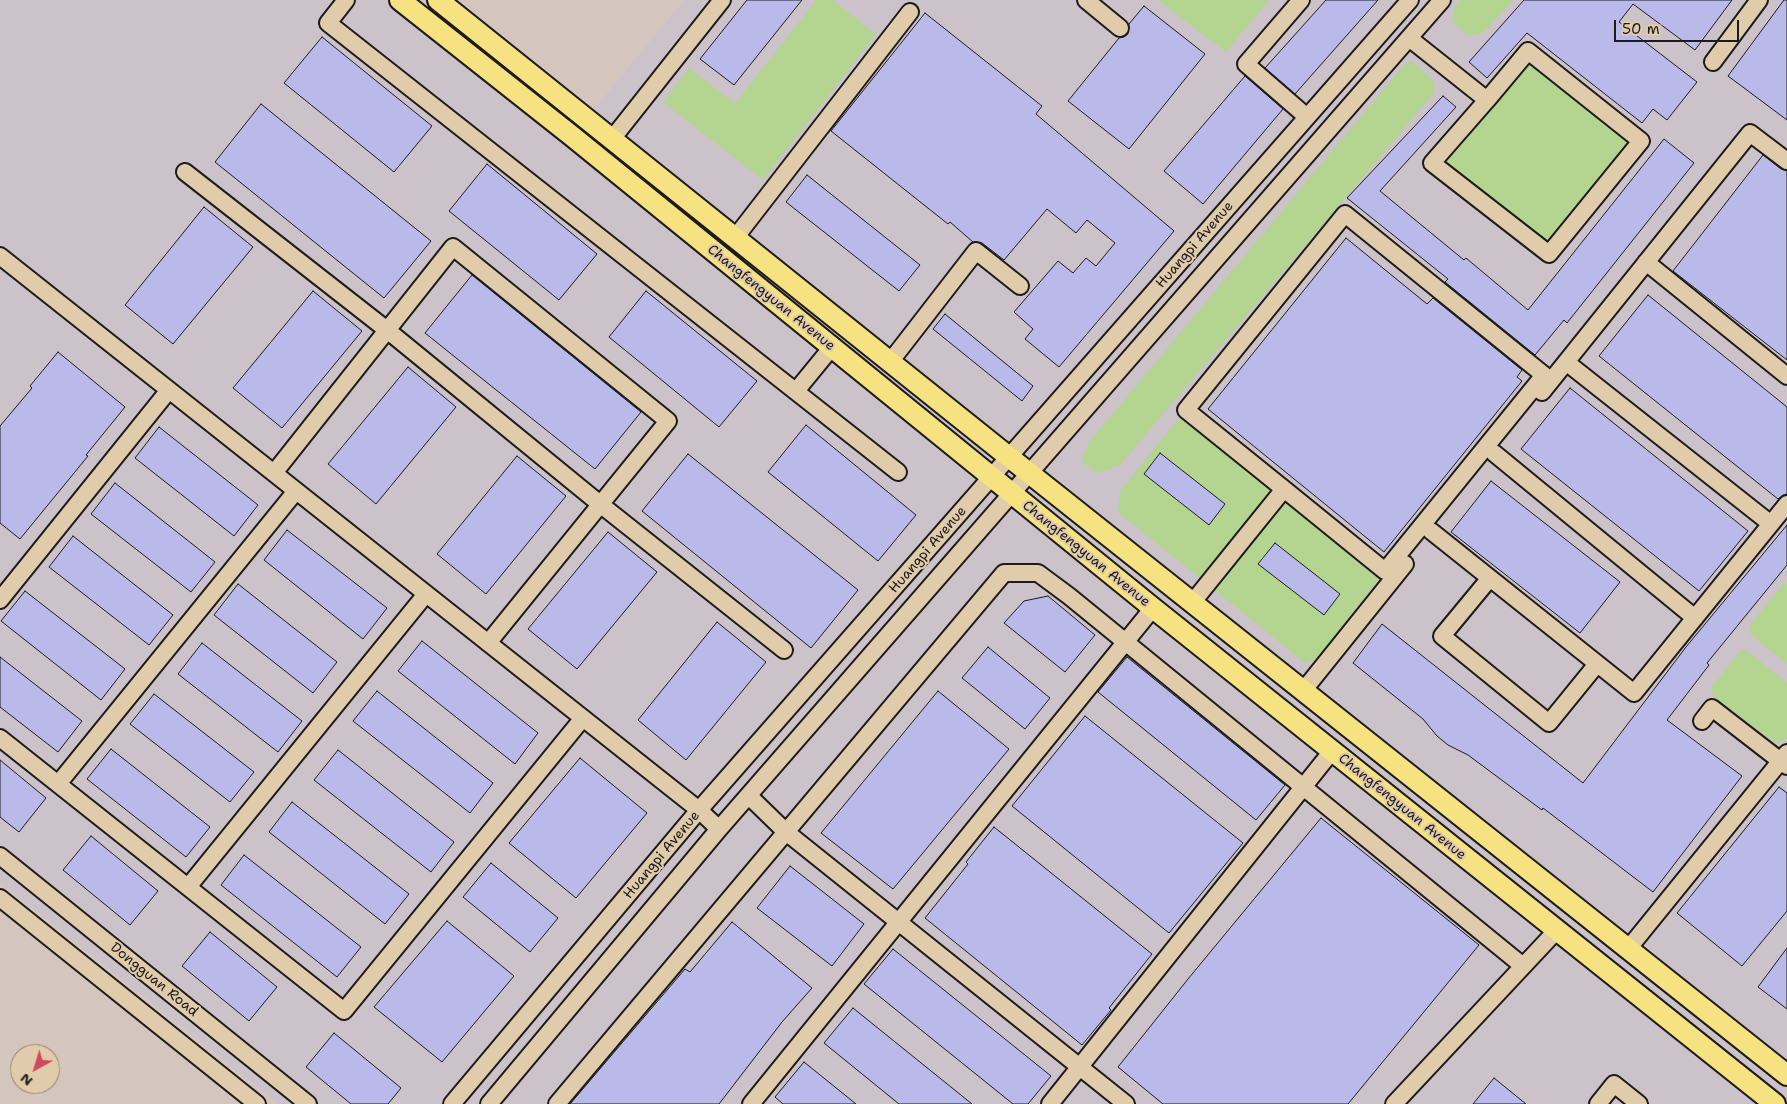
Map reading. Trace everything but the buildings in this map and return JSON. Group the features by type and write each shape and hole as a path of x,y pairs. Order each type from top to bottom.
{"main road":[{"name":"Changfengyuan Avenue","path":"400,0 572,136 1012,495 1775,1104"},
{"name":"Changfengyuan Avenue","path":"438,0 1030,474 1787,1075"}],"street":[{"path":"346,0 328,23 898,472"},
{"path":"612,139 722,0"},
{"path":"1086,0 1120,28"},
{"path":"1301,0 1246,64 1307,117"},
{"name":"Huangpi Avenue","path":"452,1104 699,810 1410,0"},
{"name":"Huangpi Avenue","path":"489,1104 720,829 1442,0"},
{"path":"1713,62 1759,0"},
{"path":"735,238 910,12"},
{"path":"1409,38 1487,100"},
{"path":"1528,51 1641,141 1549,254 1432,162 1487,100 1528,51"},
{"path":"1303,691 1750,133 1787,161"},
{"path":"185,172 387,330 600,504 784,650"},
{"path":"1345,214 1544,375 1385,571 1284,489 1186,410 1345,214"},
{"path":"274,473 452,247 668,420 488,643"},
{"path":"890,362 976,250 1020,286"},
{"path":"0,256 699,810 720,829"},
{"path":"1646,262 1787,376"},
{"path":"796,391 832,347"},
{"path":"1566,362 1771,524"},
{"path":"0,600 168,390"},
{"path":"1494,453 1695,618"},
{"path":"1192,602 1284,489"},
{"path":"58,784 296,491"},
{"path":"1431,531 1634,693 1787,504"},
{"path":"557,1104 1004,573 1038,573 1069,596 1125,644 1523,966"},
{"path":"1490,578 1442,636 1550,723 1597,664"},
{"path":"188,887 426,594"},
{"path":"752,1104 1153,608"},
{"path":"1628,949 1785,760 1712,708 1702,721"},
{"path":"0,738 344,1010 582,718"},
{"path":"1050,1104 1332,751"},
{"path":"749,796 786,832 1126,1104"},
{"name":"Dongguan Road","path":"0,856 308,1104"},
{"path":"0,898 257,1104"},
{"path":"1394,1104 1557,930"},
{"path":"1598,1104 1614,1084 1639,1104"}],"shaded area":[{"path":"0,0 400,0 572,136 684,0 1787,0 1787,1104 279,1104 0,882"}],"green space":[{"path":"816,0 832,0 876,34 763,180 663,102 689,68 735,104"},
{"path":"1158,0 1269,0 1226,52"},
{"path":"1460,0 1513,0 1483,33 1468,36 1452,21 1454,7"},
{"path":"1528,51 1641,141 1549,254 1432,163"},
{"path":"1412,61 1435,83 1433,94 1120,465 1098,473 1084,464 1082,458 1089,442 1404,65"},
{"path":"1186,410 1385,571 1318,657 1305,663 1118,512 1120,491"},
{"path":"1787,583 1787,664 1751,635 1749,626 1783,584"},
{"path":"1741,650 1747,651 1787,683 1787,739 1776,743 1714,697 1711,688"}]}
